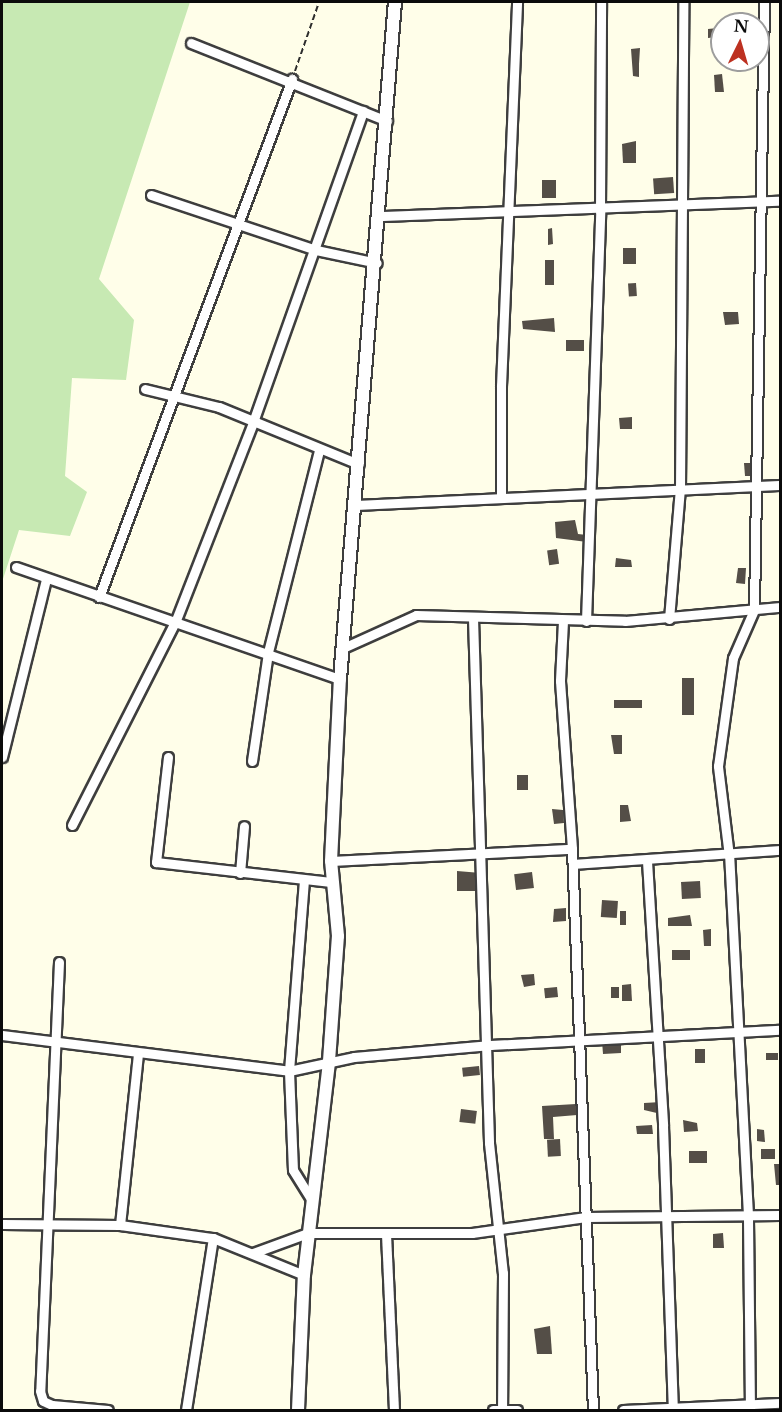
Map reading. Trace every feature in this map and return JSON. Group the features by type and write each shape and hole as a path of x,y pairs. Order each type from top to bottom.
{"street":[{"path":"298,1410 304,1275 329,1061 338,936 331,882 331,861 340,679 381,216 395,2"},
{"path":"501,496 517,2"},
{"path":"586,621 593,492 600,211 601,2"},
{"path":"669,619 680,489 684,206 683,2"},
{"path":"750,1408 748,1215 736,1034 729,856 720,793 719,740 733,658 754,610 764,202 764,2"},
{"path":"191,43 291,79 387,121"},
{"path":"99,597 291,79"},
{"path":"72,825 176,620 253,422 316,250 363,111"},
{"path":"151,195 238,226 316,250 377,263"},
{"path":"381,216 600,211 780,201"},
{"path":"145,389 173,395 253,422 319,451 359,464"},
{"path":"252,761 268,652 319,451"},
{"path":"355,505 501,496 780,485"},
{"path":"16,567 99,597 176,620 340,679"},
{"path":"2,757 46,579"},
{"path":"343,648 413,615 586,621 669,619 780,607"},
{"path":"473,618 480,855 490,1045 489,1143 502,1228 502,1410"},
{"path":"562,621 560,681 573,864 576,1039 586,1217 593,1410"},
{"path":"168,757 156,862 331,882"},
{"path":"240,873 244,826"},
{"path":"331,861 572,849"},
{"path":"573,864 729,856 780,850"},
{"path":"647,861 658,1037 673,1410"},
{"path":"304,880 289,1071 293,1170 312,1200"},
{"path":"59,962 54,1041 43,1401 108,1410"},
{"path":"2,1035 138,1055 289,1071 329,1061 490,1045 780,1030"},
{"path":"120,1225 138,1055"},
{"path":"253,1253 308,1233 472,1233 586,1217 780,1215"},
{"path":"2,1224 120,1225 213,1238 304,1275"},
{"path":"386,1234 394,1410"},
{"path":"186,1410 213,1238"},
{"path":"623,1410 750,1408 780,1403"},
{"path":"493,1410 517,1410"}],"path":[{"path":"291,79 319,2"}],"green space":[{"path":"2,2 190,2 99,279 134,320 126,380 72,378 65,476 87,492 70,536 19,530 2,582"}],"building":[{"path":"640,48 639,77 633,76 631,49"},
{"path":"722,74 724,92 715,92 714,75"},
{"path":"636,141 636,163 623,163 622,144"},
{"path":"673,177 674,193 654,194 653,178"},
{"path":"542,180 556,180 556,198 542,198"},
{"path":"552,228 553,244 548,245 548,229"},
{"path":"623,248 636,248 636,264 623,264"},
{"path":"545,260 554,260 554,285 545,285"},
{"path":"636,283 637,296 629,297 628,284"},
{"path":"723,312 738,312 739,324 725,325"},
{"path":"554,318 555,332 523,329 522,321"},
{"path":"566,340 584,340 584,351 566,351"},
{"path":"632,417 632,429 620,429 619,418"},
{"path":"744,463 751,463 751,476 745,476"},
{"path":"575,520 578,534 587,535 587,542 556,538 555,522"},
{"path":"557,549 559,564 549,565 547,550"},
{"path":"616,558 631,560 632,567 615,567"},
{"path":"738,568 746,568 745,584 736,583"},
{"path":"682,678 694,678 694,715 682,715"},
{"path":"614,700 642,700 642,708 614,708"},
{"path":"611,735 622,735 622,754 614,754"},
{"path":"517,775 528,775 528,790 517,790"},
{"path":"620,805 628,805 631,821 620,822"},
{"path":"552,809 563,810 564,823 554,824"},
{"path":"457,871 481,873 479,891 457,891"},
{"path":"532,872 534,888 516,890 514,874"},
{"path":"700,881 701,898 682,899 681,882"},
{"path":"602,900 618,901 617,918 601,917"},
{"path":"566,908 566,921 553,922 554,909"},
{"path":"620,911 626,911 626,925 620,925"},
{"path":"690,915 692,926 668,926 668,918"},
{"path":"711,929 711,946 704,946 703,930"},
{"path":"672,950 690,950 690,960 672,960"},
{"path":"534,974 535,985 524,987 521,975"},
{"path":"631,984 632,1001 622,1001 622,985"},
{"path":"557,987 558,997 545,998 544,988"},
{"path":"611,987 619,987 619,998 611,998"},
{"path":"621,1038 621,1053 603,1054 602,1041"},
{"path":"695,1049 705,1049 705,1063 695,1063"},
{"path":"766,1053 778,1053 778,1060 766,1060"},
{"path":"479,1066 480,1075 463,1077 462,1068"},
{"path":"661,1102 661,1114 644,1110 644,1103"},
{"path":"576,1104 577,1115 553,1117 554,1139 544,1139 542,1106"},
{"path":"461,1109 477,1111 475,1124 459,1122"},
{"path":"683,1120 697,1123 698,1131 684,1132"},
{"path":"652,1125 653,1134 637,1134 636,1126"},
{"path":"757,1129 764,1130 765,1142 757,1141"},
{"path":"560,1139 561,1156 548,1157 547,1140"},
{"path":"761,1149 775,1149 775,1159 761,1159"},
{"path":"689,1151 707,1151 707,1163 689,1163"},
{"path":"774,1164 780,1164 780,1185 776,1185"},
{"path":"723,1233 724,1248 713,1248 713,1234"},
{"path":"550,1326 552,1354 537,1354 534,1329"}]}
